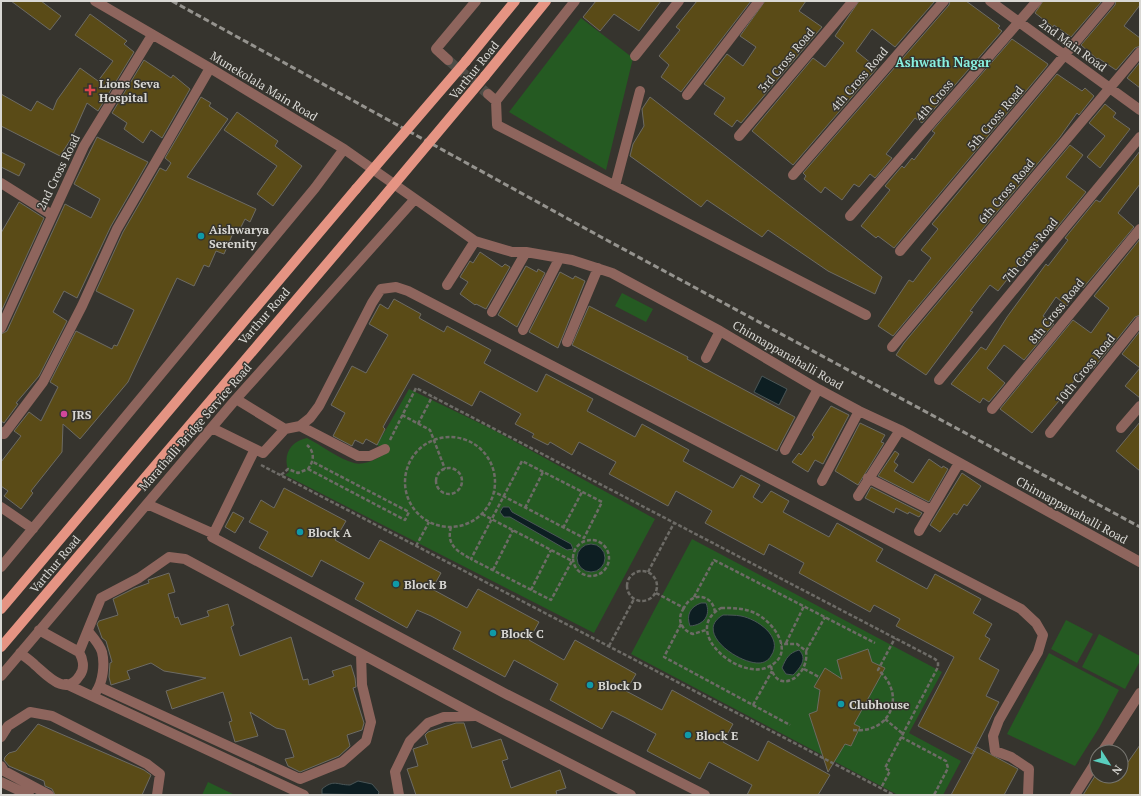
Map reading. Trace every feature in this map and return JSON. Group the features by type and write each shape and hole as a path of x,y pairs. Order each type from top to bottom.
{"main road":[{"name":"Varthur Road","path":"1,609 466,61 515,1"},
{"name":"Varthur Road","path":"1,647 376,206 546,1"}],"street":[{"name":"Munekolala Main Road","path":"95,1 344,149 414,200"},
{"path":"448,60 436,49 476,1"},
{"path":"575,1 492,98 497,125 866,315"},
{"path":"635,56 679,1"},
{"path":"687,95 759,1"},
{"name":"3rd Cross Road","path":"739,136 853,1"},
{"name":"4th Cross Road","path":"793,174 944,1"},
{"name":"2nd Main Road","path":"990,1 1140,110"},
{"name":"4th Cross","path":"850,216 1037,1"},
{"name":"5th Cross Road","path":"900,251 1110,1"},
{"name":"2nd Cross Road","path":"1,328 84,146 152,35"},
{"name":"6th Cross Road","path":"892,348 1140,52"},
{"path":"2,435 43,382 82,306 117,229 210,68"},
{"path":"615,186 640,91"},
{"name":"7th Cross Road","path":"939,380 1140,136"},
{"path":"1,567 315,188 344,149"},
{"path":"1,183 52,215"},
{"name":"Chinnappanahalli Road","path":"414,200 475,241 512,252 526,252 559,259 572,260 612,274 720,331 818,389 859,411 900,430 1140,562"},
{"name":"Marathalli Bridge Service Road","path":"1,676 236,399 414,200"},
{"name":"8th Cross Road","path":"992,409 1140,229"},
{"path":"446,285 475,241"},
{"path":"492,312 526,252"},
{"path":"524,330 559,259"},
{"path":"566,342 598,268"},
{"path":"705,795 508,695 244,556 212,537 259,451 285,429 300,426 310,418 319,406 372,303 381,289 396,287 424,299 1021,609 1036,623 1043,636 1038,652 999,720 993,736 996,751 1011,757 1029,770 1028,795"},
{"name":"10th Cross Road","path":"1050,433 1140,321"},
{"path":"706,358 720,331"},
{"path":"785,450 818,389"},
{"path":"236,399 285,429"},
{"path":"1121,428 1140,406"},
{"path":"822,481 859,411"},
{"path":"300,426 358,456 370,456 385,449"},
{"path":"212,428 259,451"},
{"path":"858,496 868,478 900,430"},
{"path":"919,531 959,463"},
{"path":"868,478 931,510"},
{"path":"147,504 214,534"},
{"path":"1,507 33,529"},
{"path":"79,652 101,598 139,578 169,557 185,559 477,716 631,795"},
{"path":"20,653 50,679 60,684 66,684 77,679 83,669 82,657 79,652 39,630"},
{"path":"88,631 102,652 103,670 100,687 92,697"},
{"path":"100,687 300,780 342,762 366,741 372,722 362,685 361,654"},
{"path":"66,684 304,795"},
{"path":"1107,744 1140,693"},
{"path":"1,737 8,726 30,712 52,716 147,764 160,774 157,795"},
{"path":"399,795 395,772 410,741 428,723 444,717 477,716"},
{"path":"1,766 4,771 49,795"},
{"path":"1075,795 1089,773"},
{"path":"1,782 29,795"}],"path":[{"path":"385,449 416,388 936,659 939,664 885,768 890,771 881,788"},
{"path":"418,424 432,397"},
{"path":"402,415 430,430 445,468"},
{"path":"448,436 462,438 474,444 485,453 492,465 495,479 494,492 489,505 482,514 468,523 451,527 439,526 429,522 415,512 407,499 404,485 406,470 411,457 421,446 434,439 448,436"},
{"path":"281,475 288,469 298,473 308,469 313,462 311,450 304,443"},
{"path":"471,559 522,461 602,502 584,538 584,542"},
{"path":"257,462 894,795"},
{"path":"308,469 405,520 409,512 313,462"},
{"path":"445,468 455,470 461,478 459,488 451,494 441,491 436,483 438,474 445,468"},
{"path":"525,508 543,472"},
{"path":"494,492 584,538"},
{"path":"563,528 582,492"},
{"path":"451,527 449,537 453,547 471,559 552,600 573,561 576,548 584,542 593,540 604,546 608,557 605,568 596,575 584,574 579,571 573,561 482,514"},
{"path":"416,546 429,522"},
{"path":"648,572 674,523"},
{"path":"492,570 513,530"},
{"path":"531,590 551,550"},
{"path":"694,597 714,560 875,643"},
{"path":"638,571 648,572 655,577 658,583 656,593 650,599 644,601 634,598 627,589 629,579 638,571"},
{"path":"656,593 684,608"},
{"path":"706,630 702,633 693,634 685,630 681,624 680,617 684,608 689,599 699,596 709,599 715,612"},
{"path":"609,646 634,598"},
{"path":"786,643 804,606"},
{"path":"721,608 733,608 754,613 771,625 778,634 781,644 780,654 771,666 758,670 736,664 719,652 708,638 706,630 708,622 715,612 721,608"},
{"path":"771,666 772,671 779,679 787,681 796,677 804,668 806,663 806,651 825,617"},
{"path":"681,624 664,657 790,725"},
{"path":"853,730 868,730 881,724 885,720 893,705 893,689 885,675 878,670 895,638"},
{"path":"781,644 797,644 806,651"},
{"path":"804,668 819,677"},
{"path":"753,705 772,671"},
{"path":"885,720 902,736 946,761 948,768 934,795"}],"green space":[{"path":"581,18 633,58 606,170 509,112"},
{"path":"622,293 653,309 646,322 615,306"},
{"path":"409,389 492,429 655,519 594,633 285,475 289,472 286,460 289,450 296,442 307,438 336,455 358,464 377,459 385,454 388,451 377,445"},
{"path":"692,539 942,672 909,733 961,761 943,795 898,795 631,654"},
{"path":"1066,620 1093,634 1077,663 1051,649"},
{"path":"1099,634 1140,656 1140,661 1125,689 1082,667"},
{"path":"1049,653 1119,690 1099,728 1075,766 1007,734"},
{"path":"208,782 235,795 202,795"}],"shaded area":[{"path":"762,376 787,389 779,405 754,392"},
{"path":"503,507 509,507 512,512 571,544 573,549 567,550 510,517 504,517 500,512"},
{"path":"591,544 601,548 605,558 601,568 591,572 581,568 577,558 581,548"},
{"path":"701,603 706,603 708,612 707,615 699,624 690,626 688,618 690,612 694,607"},
{"path":"723,615 747,618 761,625 767,630 774,642 774,649 769,659 761,663 750,662 731,653 722,646 716,638 713,630 715,622"},
{"path":"799,650 803,657 802,663 793,675 786,674 782,668 785,661 790,654"},
{"path":"358,781 372,784 379,792 378,795 322,794 322,789 330,784 336,783 350,785"}],"building":[{"path":"11,1 41,1 61,16 50,30"},
{"path":"596,1 661,1 639,31 614,14 600,31 583,17"},
{"path":"697,1 751,1 681,92 661,77 669,65 659,56 680,30 676,27"},
{"path":"765,1 806,1 799,11 822,27 741,123 737,120 732,127 714,114 725,98 704,84 727,54 743,66 756,47 740,36"},
{"path":"859,1 935,1 895,47 872,29 856,51 877,68 793,165 752,131 813,58 825,67 844,43 835,36"},
{"path":"950,1 966,1 1000,26 998,28 1002,31 922,123 915,118 886,154 892,158 875,178 870,174 859,187 854,184 842,200 825,187 821,193 804,179 806,176 803,173 949,5"},
{"path":"1043,1 1102,1 1071,37 1054,25 1053,27 1035,13"},
{"path":"1116,1 1140,1 1140,5 1124,26 1140,38 1140,46 1135,48 1116,70 1098,58 1097,59 1081,45 1115,5"},
{"path":"90,14 127,41 124,44 134,52 98,111 87,103 71,139 60,156 1,126 1,94 31,111 37,101 53,110 57,100 80,68 98,81 113,61 75,35"},
{"path":"1012,39 1048,64 1047,66 894,248 878,236 876,238 861,226 890,190 885,186 902,166 904,168 912,158 914,160 935,133 932,131"},
{"path":"144,60 171,78 173,75 190,89 162,138 151,130 143,143 124,129 127,123 112,113"},
{"path":"1140,62 1140,88 1127,78"},
{"path":"1057,74 1082,91 1085,88 1094,96 1079,115 1077,113 1060,137 893,336 878,326 909,280 913,282 931,258 921,250 938,229 932,224"},
{"path":"201,97 211,103 209,106 228,119 187,177 256,209 250,222 245,219 238,233 234,231 224,254 216,251 209,267 204,265 194,286 177,278 128,382 80,439 63,424 62,452 31,491 33,493 21,509 4,496 8,491 1,486 1,462 21,436 14,431 29,412 41,421 58,387 50,382 76,331 112,349 114,345 117,346 134,310 96,291 123,232 160,168 166,171 171,163 165,158"},
{"path":"650,97 882,277 875,294 828,271 768,230 762,237 707,200 701,207 630,156 633,144 644,126 642,109"},
{"path":"1105,104 1116,113 1113,117 1130,129 1100,168 1087,157 1105,136 1089,123"},
{"path":"237,112 278,141 275,146 302,166 273,206 257,194 277,166 224,130"},
{"path":"97,137 148,162 111,226 77,298 64,291 53,312 67,321 39,376 16,403 18,404 4,423 1,421 1,334 7,331 65,204 91,218 100,199 74,184"},
{"path":"1070,145 1083,155 1066,177 1086,192 1055,230 1050,226 998,291 990,285 970,311 973,312 926,375 896,355 904,343"},
{"path":"1140,151 1140,184 1118,213 1134,227 1083,288 1082,286 1067,306 1056,297 1043,316 1054,324 1024,360 1004,345 987,368 1005,383 989,402 983,398 980,403 951,384 981,347 986,350 1007,317 1046,264 1048,266 1068,240 1065,238 1096,200 1100,202"},
{"path":"1,152 25,164 19,176 1,167"},
{"path":"19,202 44,218 1,312 1,233"},
{"path":"1140,239 1140,315 1135,317 1093,369 1087,364 1032,433 1000,409 1073,320 1091,333 1109,308 1094,296"},
{"path":"480,252 502,267 505,264 510,267 486,309 476,304 475,305 460,294 468,282 460,277 470,261 473,263"},
{"path":"526,266 537,272 538,269 545,273 517,327 498,315"},
{"path":"560,272 573,279 575,276 585,281 558,348 529,332"},
{"path":"394,299 421,314 419,318 444,332 447,326 491,350 484,363 537,392 546,374 593,399 587,411 635,437 642,424 689,450 683,461 733,488 741,475 760,485 753,497 762,503 771,491 789,501 783,512 829,537 837,523 883,549 876,561 927,589 935,574 981,599 973,613 992,624 985,636 990,639 979,659 999,670 986,696 999,702 972,754 918,726 954,657 896,626 900,619 874,605 870,612 799,573 804,563 769,544 764,555 705,523 712,511 676,491 668,506 609,474 616,462 579,442 572,455 550,442 548,445 532,437 534,434 515,424 521,414 480,391 472,406 413,374 383,427 385,429 377,445 366,439 363,444 355,440 352,446 333,436 345,413 331,405 352,366 366,373 388,335 369,324 380,304 388,309"},
{"path":"589,306 688,357 687,359 795,417 777,451 572,345"},
{"path":"1140,331 1140,368 1122,354"},
{"path":"1140,368 1140,398 1125,386"},
{"path":"831,406 849,415 823,464 815,460 808,472 792,462 799,453 801,455 814,437 812,435"},
{"path":"1140,422 1140,471 1116,451"},
{"path":"860,423 885,435 881,442 884,443 858,485 835,471"},
{"path":"895,451 899,454 894,462 898,465 894,471 913,483 929,459 942,468 943,466 948,469 929,502 878,476"},
{"path":"962,473 981,486 967,506 964,504 957,515 954,513 940,532 930,525"},
{"path":"871,487 922,513 919,517 909,512 908,514 896,508 894,513 865,498"},
{"path":"284,488 346,521 335,540 369,559 380,540 441,573 432,589 467,608 478,589 539,622 529,640 564,660 575,640 636,674 626,691 662,710 672,690 733,724 723,742 758,761 768,741 830,775 818,795 747,795 752,785 709,762 700,779 647,751 656,734 626,718 612,711 602,729 550,700 558,684 514,660 505,677 453,649 461,632 431,616 417,610 407,628 355,599 364,583 321,560 312,577 259,548 268,532 249,522 261,500 274,508"},
{"path":"233,512 244,518 235,533 225,527"},
{"path":"169,573 175,592 168,594 175,618 178,617 181,625 209,616 207,611 228,604 234,625 231,627 240,656 291,637 303,680 308,679 309,685 334,676 332,671 351,665 356,687 353,688 364,723 362,730 347,735 350,746 339,756 300,772 288,766 285,759 294,757 285,730 276,728 250,712 258,736 235,742 229,722 232,721 223,692 172,709 166,691 206,678 164,671 151,663 127,671 130,679 111,685 109,677 110,663 112,662 106,641 102,638 97,624 99,621 118,615 113,599 149,583 148,580"},
{"name":"Clubhouse","path":"868,649 872,662 885,668 854,724 860,727 851,746 845,744 828,772 809,714 817,711 820,690 814,687 825,668 842,679 837,660"},
{"path":"456,723 464,723 472,748 501,739 508,759 502,761 511,788 560,770 566,788 556,791 557,795 416,795 407,769 418,766 413,749 428,744 425,735 428,732"},
{"path":"38,724 144,770 151,775 142,795 55,795 52,789 45,786 44,781 9,766 4,760 5,757 9,753 16,751"},
{"path":"1140,745 1140,795 1083,795 1090,784 1129,784 1129,761"},
{"path":"977,747 1018,769 1004,795 951,795"}],"tunnel":[{"path":"448,60 488,94"}],"railway":[{"path":"172,1 601,237 1140,527"}],"place":[{"name":"Lions Seva Hospital","path":"90,90"},
{"name":"Aishwarya Serenity","path":"201,236"},
{"name":"JRS","path":"64,414"},
{"name":"Block A","path":"300,532"},
{"name":"Block B","path":"396,584"},
{"name":"Block C","path":"493,633"},
{"name":"Block D","path":"590,685"},
{"name":"Clubhouse","path":"841,704"},
{"name":"Block E","path":"688,735"}],"district":[{"name":"Ashwath Nagar","path":"943,62"}]}
